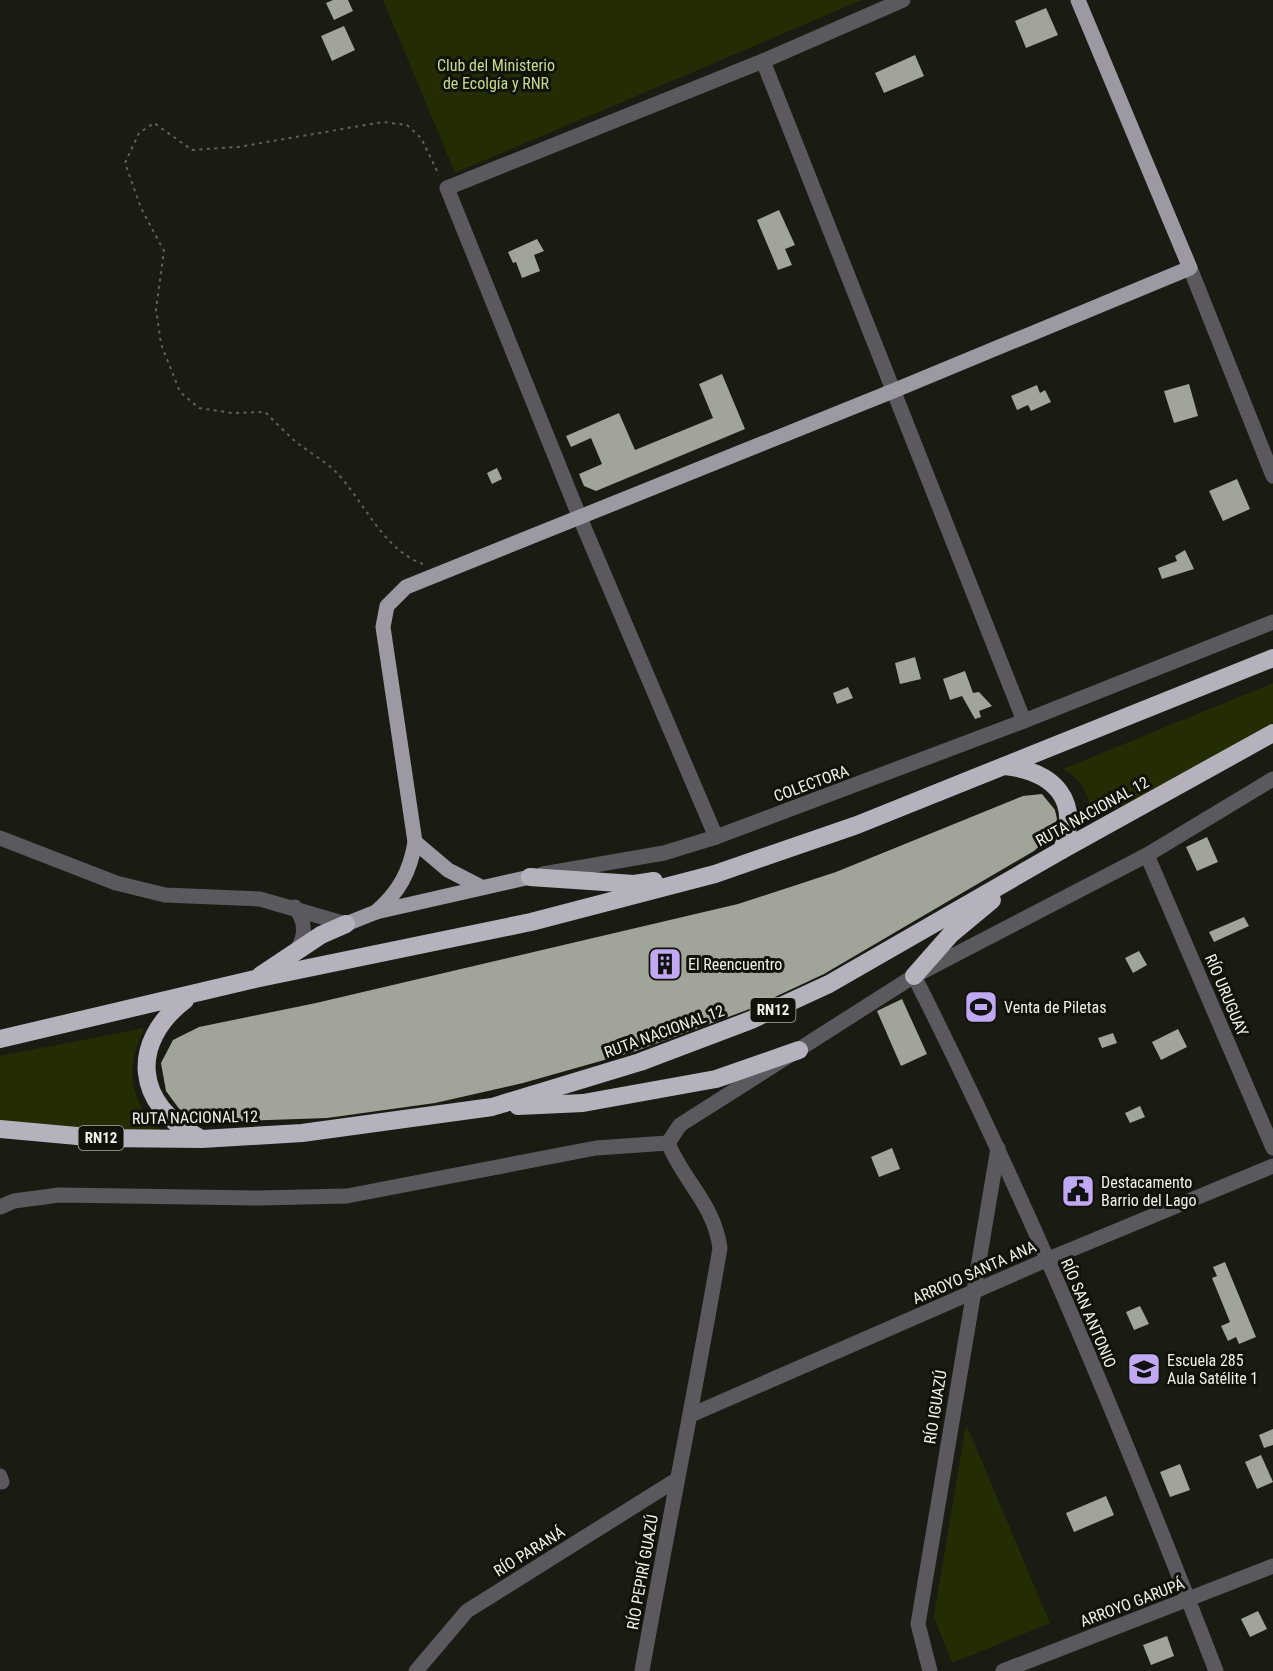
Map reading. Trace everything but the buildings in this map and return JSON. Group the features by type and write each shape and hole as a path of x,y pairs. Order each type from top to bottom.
{"highway":[{"path":"0,1039 189,997 255,979 531,922 716,874 857,825 1273,658"},
{"name":"RUTA NACIONAL 12","path":"0,1129 99,1138 202,1139 302,1133 492,1107 639,1062 751,1020 829,984 1062,850 1273,733"},
{"path":"1004,766 1039,773 1054,784 1064,798 1069,815 1068,833 1062,850"},
{"path":"914,976 951,934 1032,867"},
{"path":"530,877 634,884 716,874"},
{"path":"255,979 297,950 346,924"},
{"path":"189,997 165,1016 160,1024 150,1042 146,1073 155,1102 168,1118 175,1125 202,1139"},
{"path":"492,1107 583,1103 705,1081 799,1050"}],"main road":[{"path":"376,912 392,898 404,882 412,863 415,842 383,627 387,606 406,587 580,519 1190,268 1078,0"},
{"path":"415,842 448,870 481,887"},
{"name":"COLECTORA","path":"346,924 376,912 530,877"}],"street":[{"path":"716,837 580,519 447,188 763,61 903,0"},
{"path":"763,61 1024,721"},
{"path":"1190,268 1273,476"},
{"name":"COLECTORA","path":"530,877 664,853 716,837 1024,721 1273,622"},
{"path":"0,1207 14,1201 59,1195 259,1198 347,1196 596,1148 668,1143 680,1125 914,976 1147,855 1273,779"},
{"path":"0,838 116,884 165,895 260,899 295,907 346,924"},
{"name":"RÍO URUGUAY","path":"1147,855 1273,1148"},
{"path":"295,907 304,923 302,942 297,950"},
{"name":"RÍO SAN ANTONIO","path":"914,976 998,1148 1216,1671"},
{"name":"RÍO PEPIRÍ GUAZÚ","path":"642,1671 676,1480 692,1415 720,1248 717,1227 705,1203 677,1167 668,1143"},
{"name":"RÍO IGUAZÚ","path":"930,1671 918,1623 998,1148"},
{"name":"ARROYO SANTA ANA","path":"692,1415 1046,1260 1273,1166"},
{"name":"RÍO PARANÁ","path":"416,1671 467,1611 676,1480"},
{"name":"ARROYO GARUPÁ","path":"1003,1671 1273,1566"}],"path":[{"path":"445,573 407,559 383,533 356,494 333,470 296,441 265,412 232,413 200,408 180,392 161,344 156,309 164,251 141,208 125,163 139,133 154,123 192,150 238,147 383,122 407,125 421,138 447,188"}],"green space":[{"name":"Club del Ministerio de Ecolgía y RNR","path":"383,0 862,0 455,173"},
{"path":"1273,683 1273,723 1160,788 1093,819 1080,783 1063,769"},
{"path":"144,1028 134,1057 133,1082 141,1106 160,1130 77,1128 0,1122 0,1056"},
{"path":"966,1424 1050,1623 952,1663 934,1617"}],"place":[{"name":"El Reencuentro","path":"665,964"},
{"name":"Venta de Piletas","path":"981,1007"},
{"name":"Destacamento Barrio del Lago","path":"1078,1191"},
{"name":"Escuela 285 Aula Satélite 1","path":"1144,1369"}]}
